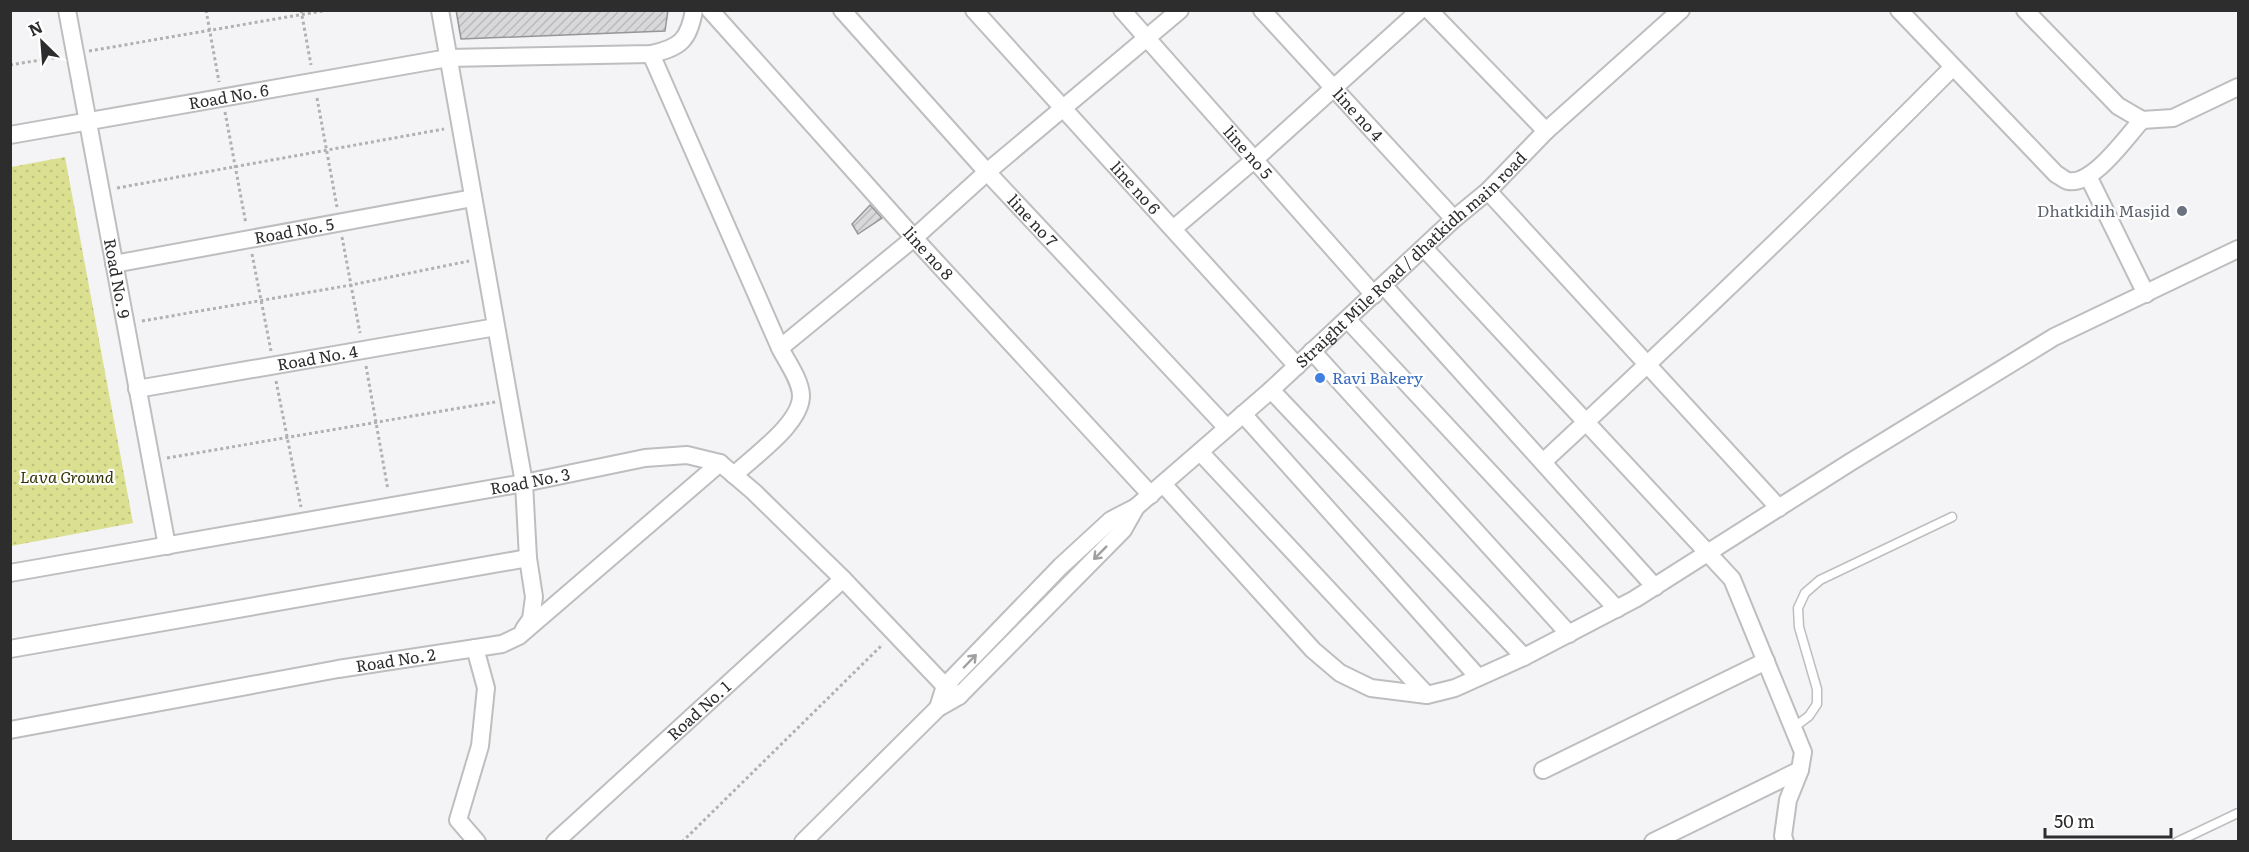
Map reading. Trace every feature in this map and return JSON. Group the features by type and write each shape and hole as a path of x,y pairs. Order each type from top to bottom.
{"street":[{"name":"Road No. 9","path":"67,10 167,546"},
{"path":"440,10 524,483 528,558 534,597 531,619 519,636"},
{"name":"Road No. 6","path":"10,135 448,58 651,54 673,50 691,29 694,10"},
{"name":"line no 8","path":"710,10 914,238 1313,650 1340,673 1371,688 1427,695"},
{"name":"line no 7","path":"842,10 987,172 1227,428"},
{"name":"line no 6","path":"974,10 1297,366"},
{"name":"line no 5","path":"1122,10 1254,160 1543,462 1655,587"},
{"path":"780,348 914,238 987,172 1180,10"},
{"name":"line no 4","path":"1262,10 1454,219"},
{"path":"1173,229 1254,160 1420,10"},
{"path":"1429,10 1546,131"},
{"name":"Straight Mile Road / dhatkidh main road","path":"938,708 945,686 1061,566 1111,520 1136,507 1201,453 1348,320 1454,219 1488,191 1546,131 1681,10"},
{"path":"1899,10 2056,174 2067,181 2079,180 2098,169 2142,120"},
{"path":"2025,10 2118,106 2142,120 2173,118 2238,87"},
{"path":"651,54 801,394 798,411 788,426 734,475"},
{"path":"1543,462 1842,179 1953,67"},
{"path":"2088,176 2146,294"},
{"path":"1488,191 1779,508"},
{"name":"Road No. 5","path":"114,264 473,198"},
{"path":"1424,248 1732,579 1803,752 1800,770 1788,800 1785,842"},
{"path":"1201,453 1427,695 1455,688 1524,657 1617,609 2054,337 2238,249"},
{"path":"1348,320 1617,609"},
{"name":"Road No. 4","path":"137,389 496,327"},
{"path":"1312,351 1569,634"},
{"path":"1271,390 1524,657"},
{"path":"1242,414 1478,677"},
{"name":"Road No. 3","path":"10,573 524,483 645,458 687,454 720,463 734,475 843,579 945,686 959,696"},
{"name":"Road No. 2","path":"10,730 338,669 502,644 519,636 720,463"},
{"name":"Straight Mile Road / dhatkidh main road","path":"803,842 938,708 959,696 1123,530 1136,507"},
{"path":"10,649 528,558"},
{"name":"Road No. 1","path":"555,842 843,579"},
{"path":"475,648 486,688 480,746 458,820 477,842"},
{"path":"1543,770 1766,661"},
{"path":"1653,842 1800,770"}],"lane":[{"path":"1793,728 1809,716 1817,704 1817,689 1799,627 1798,608 1805,593 1820,580 1952,517"},
{"path":"2177,842 2238,813"}],"path":[{"path":"206,10 303,522"},
{"path":"10,65 327,10"},
{"path":"302,13 391,506"},
{"path":"101,191 460,126"},
{"path":"125,323 351,285 484,258"},
{"path":"151,461 509,399"},
{"path":"682,842 895,633"}],"green space":[{"name":"Lava Ground","path":"65,157 133,523 11,546 11,167"}],"building":[{"path":"456,10 668,10 665,31 461,39"},
{"path":"870,205 882,218 858,234 852,224"}],"place":[{"name":"Dhatkidih Masjid","path":"2182,211"},
{"name":"Ravi Bakery","path":"1320,378"}]}
